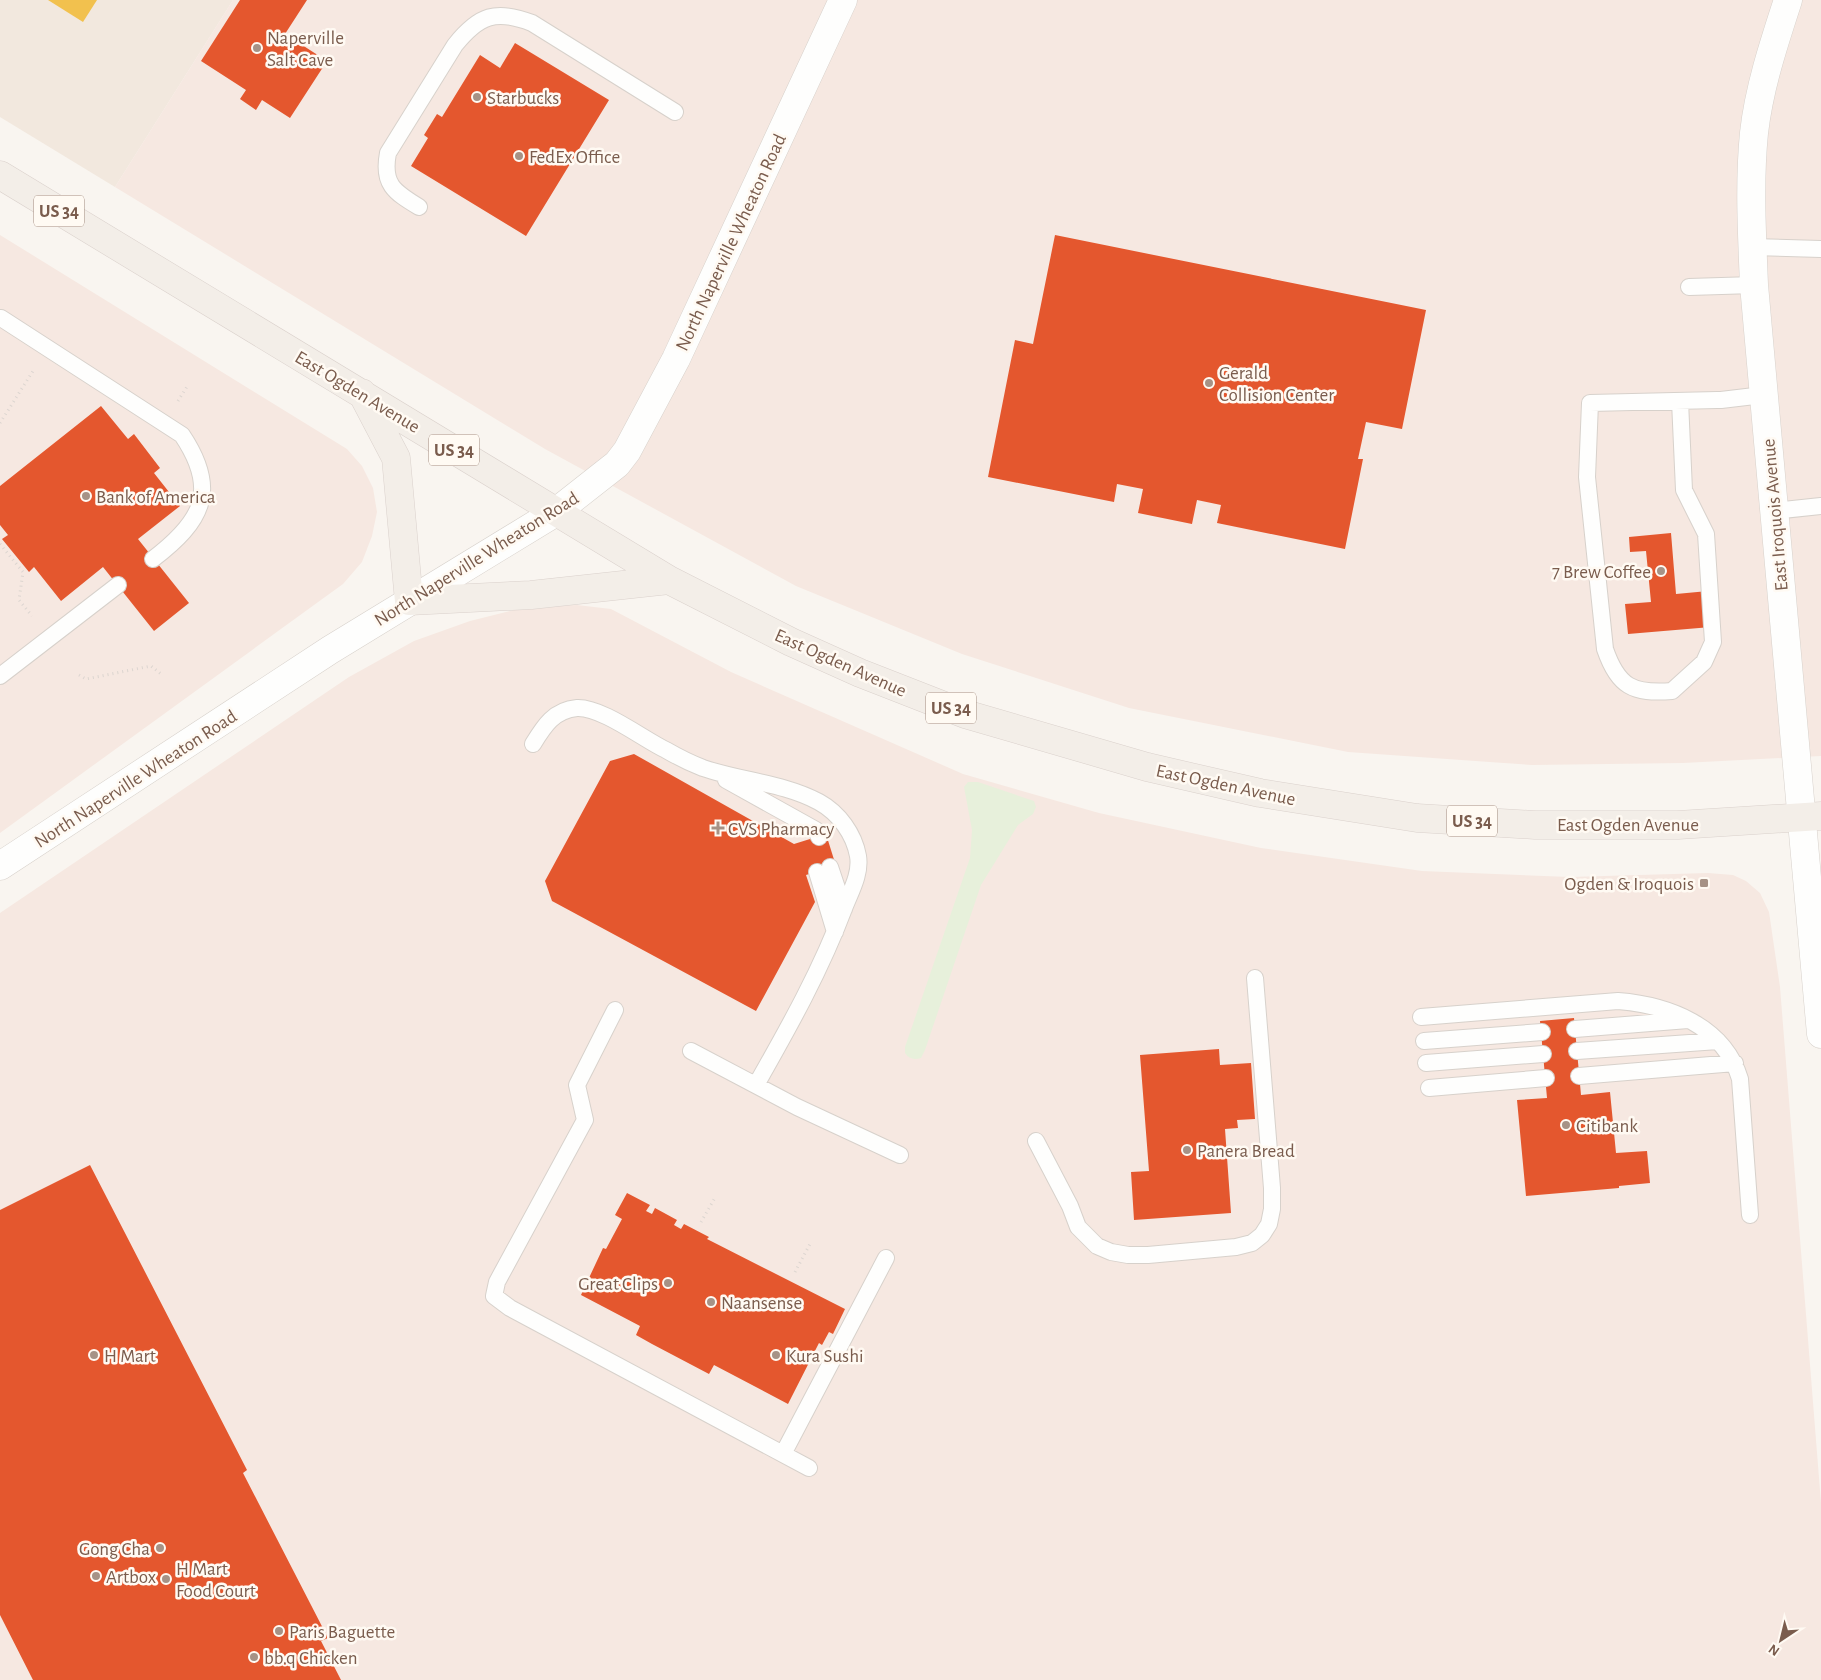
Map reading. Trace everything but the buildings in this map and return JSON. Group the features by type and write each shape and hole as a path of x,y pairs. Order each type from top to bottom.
{"main road":[{"name":"East Ogden Avenue","path":"0,175 669,580 791,642 860,673 957,711 1147,767 1260,793 1417,818 1535,825 1678,825 1811,817"},
{"path":"362,394 396,458 409,601 531,595 669,580"}],"street":[{"name":"North Naperville Wheaton Road","path":"0,866 330,650 556,512 617,464 627,451 676,359 843,0"},
{"name":"East Iroquois Avenue","path":"1788,0 1770,58 1754,132 1751,208 1752,248 1774,511 1811,817 1821,1034"}],"lane":[{"path":"419,207 405,199 392,187 387,179 385,168 388,153 455,45 466,31 494,16 511,15 532,23 675,112"},
{"path":"1752,248 1821,249"},
{"path":"1689,287 1754,285"},
{"path":"1,318 182,435 196,455 202,475 203,495 192,521 178,540 154,559"},
{"path":"1680,401 1684,490 1706,534 1713,642 1704,662 1672,690 1636,690 1613,671 1605,649 1587,478 1590,403 1721,400 1763,395"},
{"path":"1774,511 1821,506"},
{"path":"0,676 118,585"},
{"path":"533,744 554,716 566,710 580,708 596,712 664,750 704,768 816,830 813,839"},
{"path":"704,768 794,792 820,802 838,816 852,837 858,857 857,875 836,932 804,999 756,1086"},
{"path":"836,932 823,869 844,909"},
{"path":"1036,1141 1070,1206 1078,1227 1097,1246 1128,1255 1148,1255 1236,1247 1252,1243 1262,1236 1269,1224 1272,1209 1272,1188 1255,978"},
{"path":"1421,1017 1618,1001 1641,1002 1692,1020 1718,1041 1735,1064 1740,1079 1750,1215"},
{"path":"614,1010 577,1085 585,1120 497,1282 494,1296 510,1308 809,1468"},
{"path":"1575,1029 1692,1020"},
{"path":"1424,1041 1542,1032"},
{"path":"1577,1051 1718,1041"},
{"path":"691,1051 797,1108 900,1155"},
{"path":"1426,1063 1543,1054"},
{"path":"1579,1076 1735,1064"},
{"path":"1429,1088 1546,1078"},
{"path":"783,1454 886,1258"}],"path":[{"path":"0,544 12,556 23,572 19,600 28,612"},
{"path":"79,675 86,679 150,666 161,674"},
{"path":"702,1222 716,1196"},
{"path":"795,1272 811,1242"}],"shaded area":[{"path":"0,0 233,0 115,187 0,117"},
{"path":"233,0 1821,0 1821,756 1683,763 1532,765 1348,752 1129,708 962,654 796,586 545,449 115,187"},
{"path":"0,235 347,449 362,466 373,488 377,512 372,536 362,562 343,584 0,833"},
{"path":"577,605 611,609 731,672 963,774 1099,813 1261,848 1422,871 1570,877 1708,873 1733,875 1746,881 1760,893 1769,912 1780,987 1821,1503 1821,1680 0,1680 0,913 349,677 414,641 470,621 526,607"}],"green space":[{"path":"968,782 978,782 1034,801 1036,807 1033,814 1018,825 981,885 925,1050 921,1058 916,1059 908,1057 905,1053 905,1047 970,858 972,830 964,787"}],"place":[{"name":"Naperville Salt Cave","path":"257,48"},
{"name":"Starbucks","path":"477,97"},
{"name":"FedEx Office","path":"519,156"},
{"name":"Gerald Collision Center","path":"1209,383"},
{"name":"Bank of America","path":"86,496"},
{"name":"7 Brew Coffee","path":"1661,571"},
{"name":"CVS Pharmacy","path":"718,828"},
{"name":"Ogden & Iroquois","path":"1704,883"},
{"name":"Citibank","path":"1566,1125"},
{"name":"Panera Bread","path":"1187,1150"},
{"name":"Great Clips","path":"668,1283"},
{"name":"Naansense","path":"711,1302"},
{"name":"H Mart","path":"94,1355"},
{"name":"Kura Sushi","path":"776,1355"},
{"name":"Gong Cha","path":"160,1548"},
{"name":"Artbox","path":"96,1576"},
{"name":"H Mart Food Court","path":"166,1579"},
{"name":"Paris Baguette","path":"279,1631"},
{"name":"bb.q Chicken","path":"254,1657"}]}
